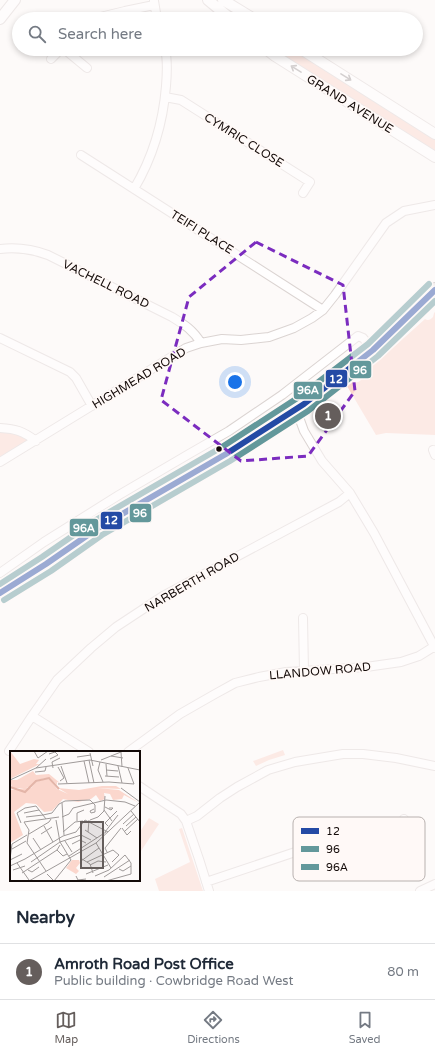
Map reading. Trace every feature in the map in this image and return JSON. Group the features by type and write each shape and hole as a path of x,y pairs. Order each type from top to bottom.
{"highway":[{"path":"0,593 46,564 98,528 226,454 295,410 373,350 435,290"}],"street":[{"path":"0,19 15,0"},
{"path":"208,0 223,12"},
{"path":"224,0 243,12"},
{"path":"121,12 154,2 156,12"},
{"path":"51,59 55,56"},
{"path":"72,56 87,68"},
{"path":"134,189 143,174 155,145 162,119 167,76 166,56"},
{"name":"GRAND AVENUE","path":"275,56 435,158"},
{"name":"GRAND AVENUE","path":"312,56 435,134"},
{"name":"CYMRIC CLOSE","path":"165,97 181,100 310,182 303,192"},
{"name":"TEIFI PLACE","path":"81,155 323,310"},
{"name":"HIGHMEAD ROAD","path":"0,462 186,348 222,339 241,340 269,337 294,328 312,318 323,310 386,223 404,211 435,205"},
{"name":"VACHELL ROAD","path":"0,249 24,248 48,255 172,317 188,327 197,335 202,343"},
{"path":"0,573 44,542 229,431 282,395 358,336 362,338 373,350"},
{"path":"0,338 70,372 76,378 92,406"},
{"path":"295,410 299,415 304,431 322,461 350,493 374,533 435,647"},
{"path":"0,428 14,429 27,434 36,441"},
{"name":"NARBERTH ROAD","path":"9,751 57,680 116,627 163,596 338,502 350,493"},
{"path":"90,514 98,528"},
{"path":"303,618 304,671"},
{"name":"LLANDOW ROAD","path":"129,751 180,714 236,683 286,672 366,667 401,662 419,656 435,647"},
{"path":"32,716 87,751"},
{"path":"186,821 197,816 237,787 264,772 295,762 343,754 363,754 396,758 435,766"},
{"path":"140,787 181,814 186,821 209,891"},
{"path":"206,882 293,853"},
{"path":"420,891 435,884"}],"highlighted area":[{"path":"256,242 343,285 355,391 308,456 241,461 161,400 189,297"}],"shaded area":[{"path":"283,56 305,56 435,138 435,153"},
{"path":"435,312 435,435 386,433 376,435 347,386 353,382 361,380 363,372 385,355 425,319 428,320 432,318"},
{"path":"0,430 8,431 26,438 26,442 0,457"},
{"path":"283,750 285,755 256,766 253,761"},
{"path":"149,818 159,824 140,852 140,832"},
{"path":"182,828 203,891 159,891 155,879 190,862 179,829"}],"transit line":[{"name":"96A","path":"0,584 94,521 222,447 299,397 368,344 429,284"},
{"name":"12","path":"0,593 46,564 98,528 226,454 304,404 373,350 435,290"},
{"name":"96","path":"4,600 51,571 102,535 230,461 308,411 378,356 435,301"}],"place":[{"name":"Amroth Road Post Office","path":"328,416"}]}
